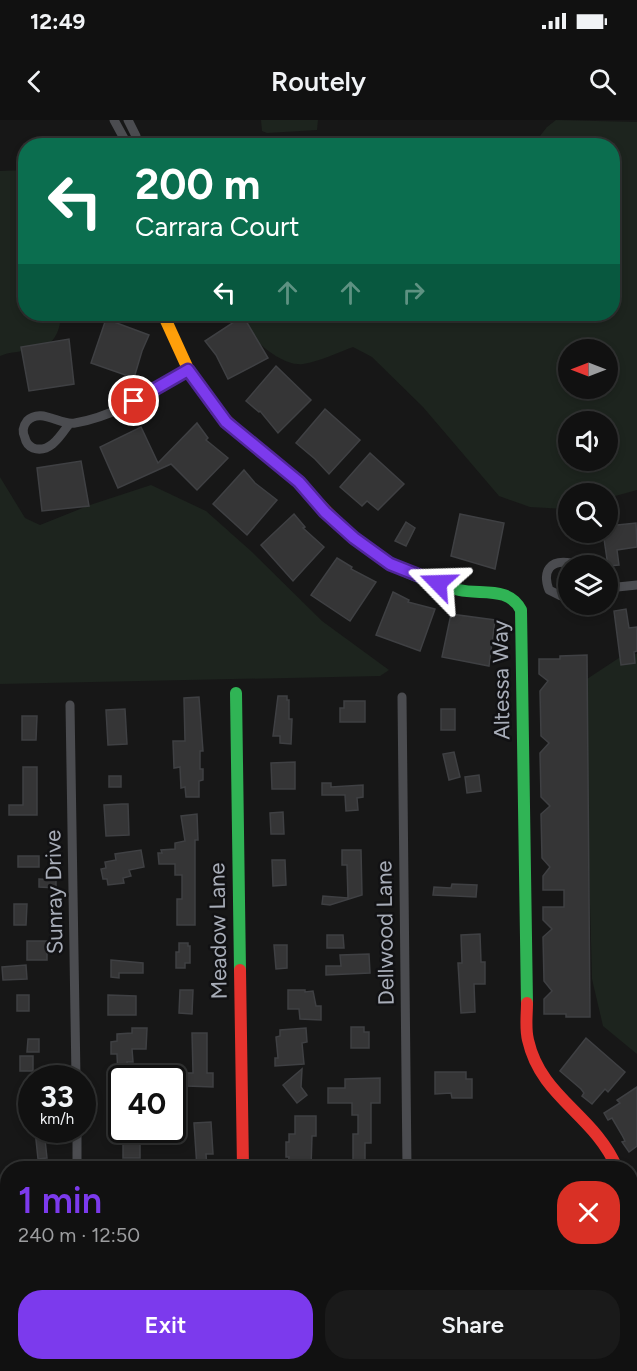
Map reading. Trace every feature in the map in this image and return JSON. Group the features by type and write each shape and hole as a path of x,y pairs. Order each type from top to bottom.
{"street":[{"path":"114,120 124,138"},
{"path":"128,120 135,138"},
{"name":"Altessa Way","path":"166,321 188,370 226,422 299,482 325,512 354,538 390,564 438,583 468,591 508,596 516,601 521,610 527,1037 531,1053 547,1083 592,1126 614,1161"},
{"path":"69,424 54,443 42,449 30,447 23,432 24,424 31,417 41,416 69,424 89,421 116,411 188,370"},
{"path":"558,562 550,566 546,575 549,591 558,595"},
{"path":"618,587 637,585"},
{"name":"Meadow Lane","path":"236,693 243,1161"},
{"name":"Dellwood Lane","path":"402,697 407,1161"},
{"name":"Sunray Drive","path":"70,705 76,1065"},
{"path":"76,1143 77,1161"}],"shaded area":[{"path":"261,120 318,120 317,130 267,133 262,131"},
{"path":"556,120 637,122 637,490 618,495 618,483 558,483 558,509 530,507 499,496 423,407 372,357 353,347 316,361 303,364 293,363 283,360 263,347 238,321 620,321 620,138 538,138"},
{"path":"18,170 18,321 60,321 57,333 47,345 0,356 0,171"},
{"path":"0,477 25,518 40,525 90,505 151,485 206,511 252,552 322,621 389,670 380,676 0,684"},
{"path":"625,654 637,654 637,1054 603,1026 592,979 584,681"}],"building":[{"path":"105,321 111,321 149,335 134,378 91,363"},
{"path":"235,321 246,321 268,358 228,379 216,355 205,341"},
{"path":"69,339 74,384 29,391 21,347"},
{"path":"276,366 311,400 278,433 260,411 246,401"},
{"path":"325,409 360,440 329,474 296,443"},
{"path":"197,423 208,438 206,440 228,458 197,490 171,464 118,488 100,447 141,427 158,463"},
{"path":"370,453 404,484 378,510 367,501 362,506 340,487"},
{"path":"81,461 89,506 42,511 37,468"},
{"path":"244,470 255,483 277,500 247,535 213,504"},
{"path":"294,514 305,527 303,528 324,547 293,581 261,545"},
{"path":"460,514 504,523 495,569 451,556"},
{"path":"406,522 415,528 406,546 395,541"},
{"path":"636,523 637,547 617,550 618,555 606,555 605,543 618,543 618,525"},
{"path":"337,558 352,567 351,569 376,582 350,621 311,595"},
{"path":"393,592 409,600 408,602 435,609 420,651 376,635"},
{"path":"626,609 629,628 637,627 635,663 621,665 615,615 618,615 618,610"},
{"path":"451,614 495,620 489,666 442,657"},
{"path":"587,655 590,1017 566,1017 566,1014 544,1014 544,999 552,991 544,981 543,937 552,929 543,920 543,907 564,907 564,890 543,890 543,876 550,867 542,858 541,814 550,806 541,797 540,753 549,743 541,736 540,691 548,681 539,674 539,659"},
{"path":"278,696 287,696 289,700 289,719 292,719 291,744 280,743 280,736 273,736"},
{"path":"199,697 203,751 200,751 200,769 203,769 203,780 199,781 199,797 186,797 185,787 181,788 180,767 174,768 173,741 185,741 184,698"},
{"path":"344,701 365,701 365,722 340,722 340,708 344,708"},
{"path":"125,709 127,744 108,745 106,710"},
{"path":"441,709 455,709 455,730 441,730"},
{"path":"22,716 37,716 36,740 22,740"},
{"path":"454,752 460,777 449,780 443,754"},
{"path":"295,762 295,789 272,789 271,763"},
{"path":"23,767 37,767 37,815 9,815 9,805 23,805"},
{"path":"479,775 481,791 467,793 465,777"},
{"path":"109,776 121,776 121,787 109,787"},
{"path":"322,783 331,783 331,787 363,785 363,797 357,798 358,810 346,811 345,795 322,795"},
{"path":"128,804 129,835 106,836 104,805"},
{"path":"283,812 284,834 271,834 270,813"},
{"path":"197,814 195,925 177,925 177,899 182,899 182,875 175,875 175,864 159,864 158,853 162,853 161,850 175,849 175,843 185,841 181,816"},
{"path":"141,850 144,867 129,870 131,876 123,878 124,883 108,885 107,879 103,879 101,869 106,868 105,862 116,860 115,854"},
{"path":"342,850 361,850 362,895 330,905 322,904 323,896 348,898 347,865 342,865"},
{"path":"18,856 39,856 39,867 18,867"},
{"path":"272,860 285,860 286,885 273,886"},
{"path":"39,879 56,880 56,888 39,887"},
{"path":"452,884 477,885 476,897 433,895 434,887 451,888"},
{"path":"14,904 27,904 26,925 14,925"},
{"path":"480,934 481,962 485,962 485,984 474,984 475,1012 461,1013 458,963 462,963 461,935"},
{"path":"327,935 343,935 344,948 327,948"},
{"path":"27,941 47,941 47,960 27,960"},
{"path":"179,943 188,943 190,946 190,963 185,963 185,968 176,968 176,952 179,952"},
{"path":"274,945 287,945 287,968 276,969"},
{"path":"369,954 370,973 326,975 326,966 341,966 340,955"},
{"path":"111,960 143,963 143,973 119,973 119,978 111,977"},
{"path":"26,965 27,979 3,980 2,967"},
{"path":"180,990 193,990 192,1014 179,1013"},
{"path":"288,990 313,991 316,1006 321,1006 321,1020 300,1019 299,1009 288,1009"},
{"path":"17,995 29,995 29,1011 17,1011"},
{"path":"108,995 136,996 136,1015 108,1015"},
{"path":"351,1027 364,1027 364,1032 369,1032 369,1048 351,1048"},
{"path":"132,1028 147,1028 146,1049 132,1049 133,1062 127,1062 127,1065 117,1065 117,1054 111,1054 111,1042 117,1041 117,1034 132,1033"},
{"path":"306,1028 307,1042 302,1043 304,1064 275,1066 275,1058 278,1058 276,1037 280,1036 280,1030"},
{"path":"192,1033 207,1033 207,1073 213,1073 213,1087 187,1086 187,1073 193,1073"},
{"path":"586,1038 625,1072 608,1092 605,1089 592,1104 582,1096 584,1093 581,1089 560,1071"},
{"path":"28,1039 39,1039 39,1052 27,1052"},
{"path":"20,1056 33,1056 33,1065 20,1065"},
{"path":"302,1069 301,1087 307,1095 297,1103 283,1085"},
{"path":"435,1072 466,1072 466,1079 472,1079 472,1098 452,1098 451,1093 435,1094"},
{"path":"380,1078 380,1103 371,1103 371,1143 365,1143 365,1161 343,1161 353,1160 353,1134 358,1134 358,1115 352,1115 352,1103 328,1103 328,1088 345,1088 345,1079"},
{"path":"637,1087 637,1146 629,1152 612,1118 608,1120 604,1113 620,1103 617,1100"},
{"path":"295,1116 316,1116 316,1136 312,1136 311,1161 289,1161 289,1157 286,1157 286,1142 289,1142 289,1134 295,1134"},
{"path":"211,1122 213,1154 206,1154 206,1161 197,1161 194,1123"},
{"path":"36,1143 45,1143 47,1158 38,1159"},
{"path":"123,1143 140,1143 140,1158 123,1158"}],"traffic: fast":[{"path":"335,520 362,544 408,572 459,590 502,594 516,602 521,610 527,1003"},
{"path":"236,693 240,970"}],"traffic: slow":[{"path":"166,321 189,371 216,410 236,430 292,476 335,520"}],"traffic: jam":[{"path":"240,970 243,1161"},
{"path":"527,1003 528,1040 544,1077 595,1133 613,1161"}],"route":[{"path":"134,401 188,370 226,422 299,482 325,512 354,538 390,564 438,583"}]}
